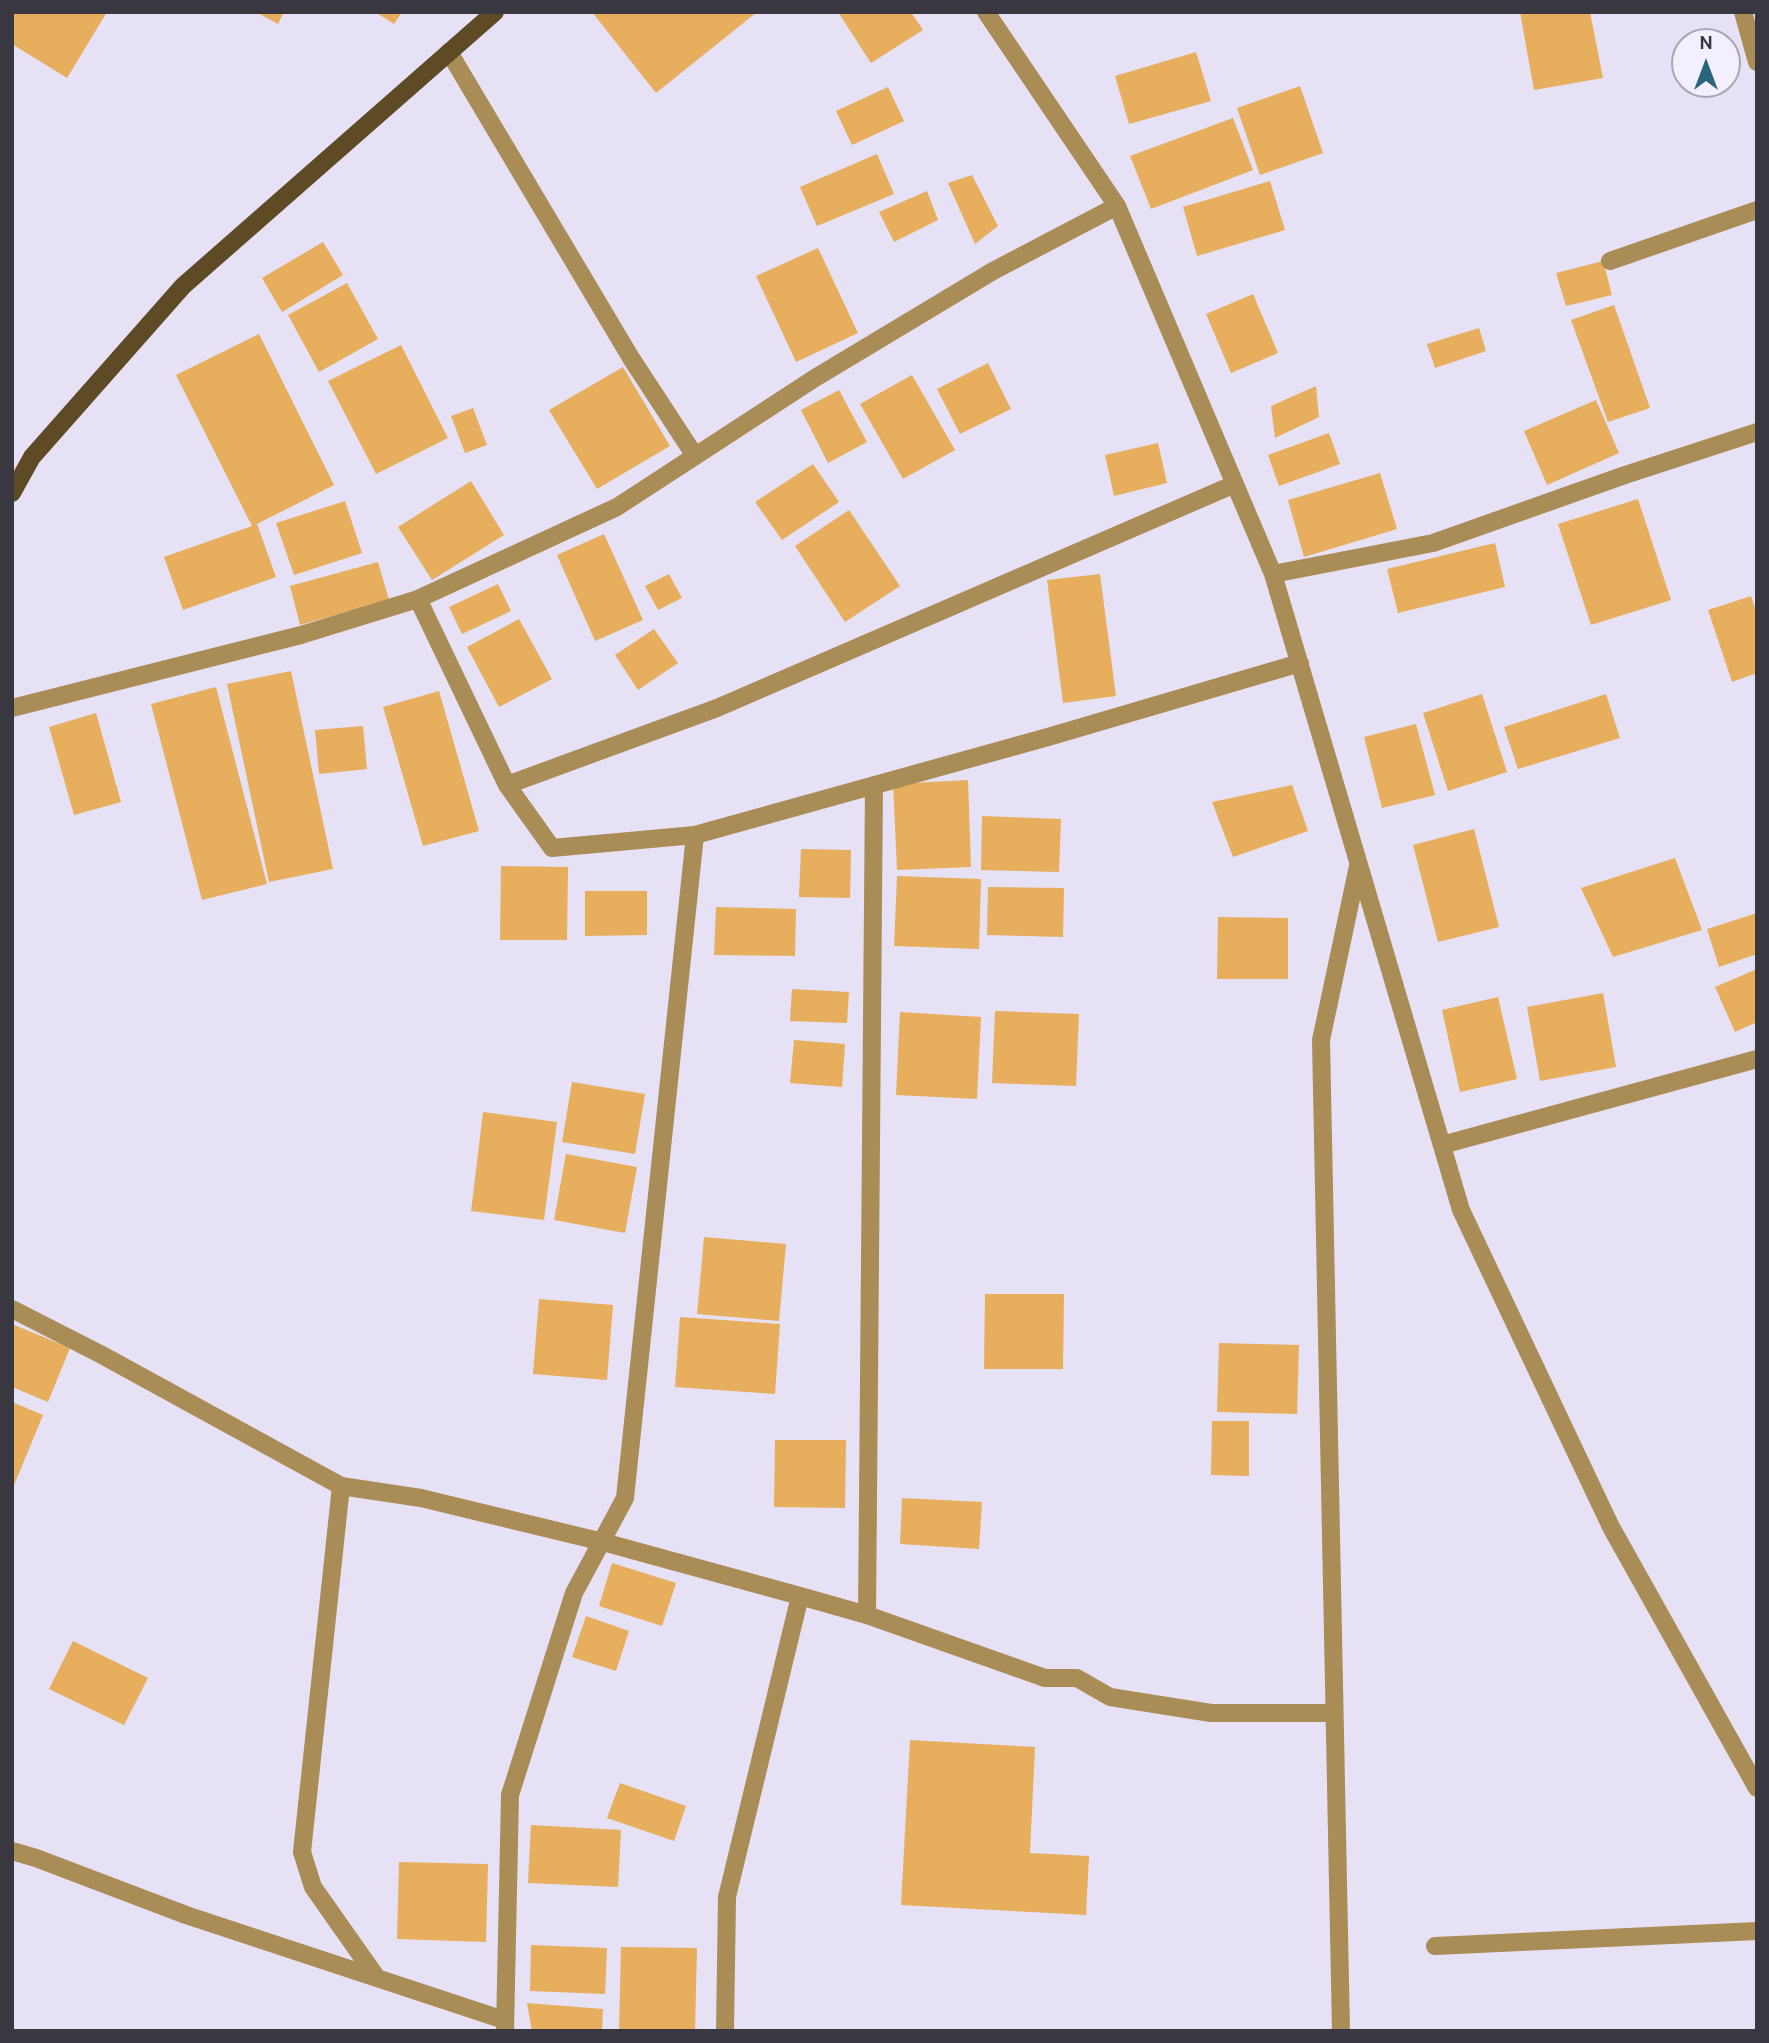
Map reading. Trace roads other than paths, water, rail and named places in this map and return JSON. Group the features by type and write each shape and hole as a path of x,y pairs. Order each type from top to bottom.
{"main road":[{"path":"12,493 32,457 183,286 495,12"}],"street":[{"path":"986,12 1117,206 1273,574 1461,1210 1611,1527 1757,1788"},
{"path":"1743,12 1756,55"},
{"path":"449,52 631,358 695,456"},
{"path":"12,708 301,635 418,599 617,507 815,378 993,271 1117,206"},
{"path":"1611,261 1757,210"},
{"path":"1273,574 1433,543 1625,475 1757,432"},
{"path":"507,785 717,708 1235,484"},
{"path":"418,599 507,785 552,848 695,835 1048,737 1300,663"},
{"path":"867,1615 874,785"},
{"path":"12,1851 36,1857 186,1915 377,1978 504,2025 510,1795 574,1593 625,1497 695,835"},
{"path":"1341,2031 1321,1040 1359,863"},
{"path":"1442,1145 1757,1059"},
{"path":"12,1309 102,1355 341,1486 421,1497 603,1542 800,1596 867,1615 1045,1678 1077,1678 1110,1697 1211,1713 1334,1713"},
{"path":"341,1486 302,1852 313,1887 377,1978"},
{"path":"725,2031 727,1897 800,1596"},
{"path":"1435,1946 1757,1931"}]}
